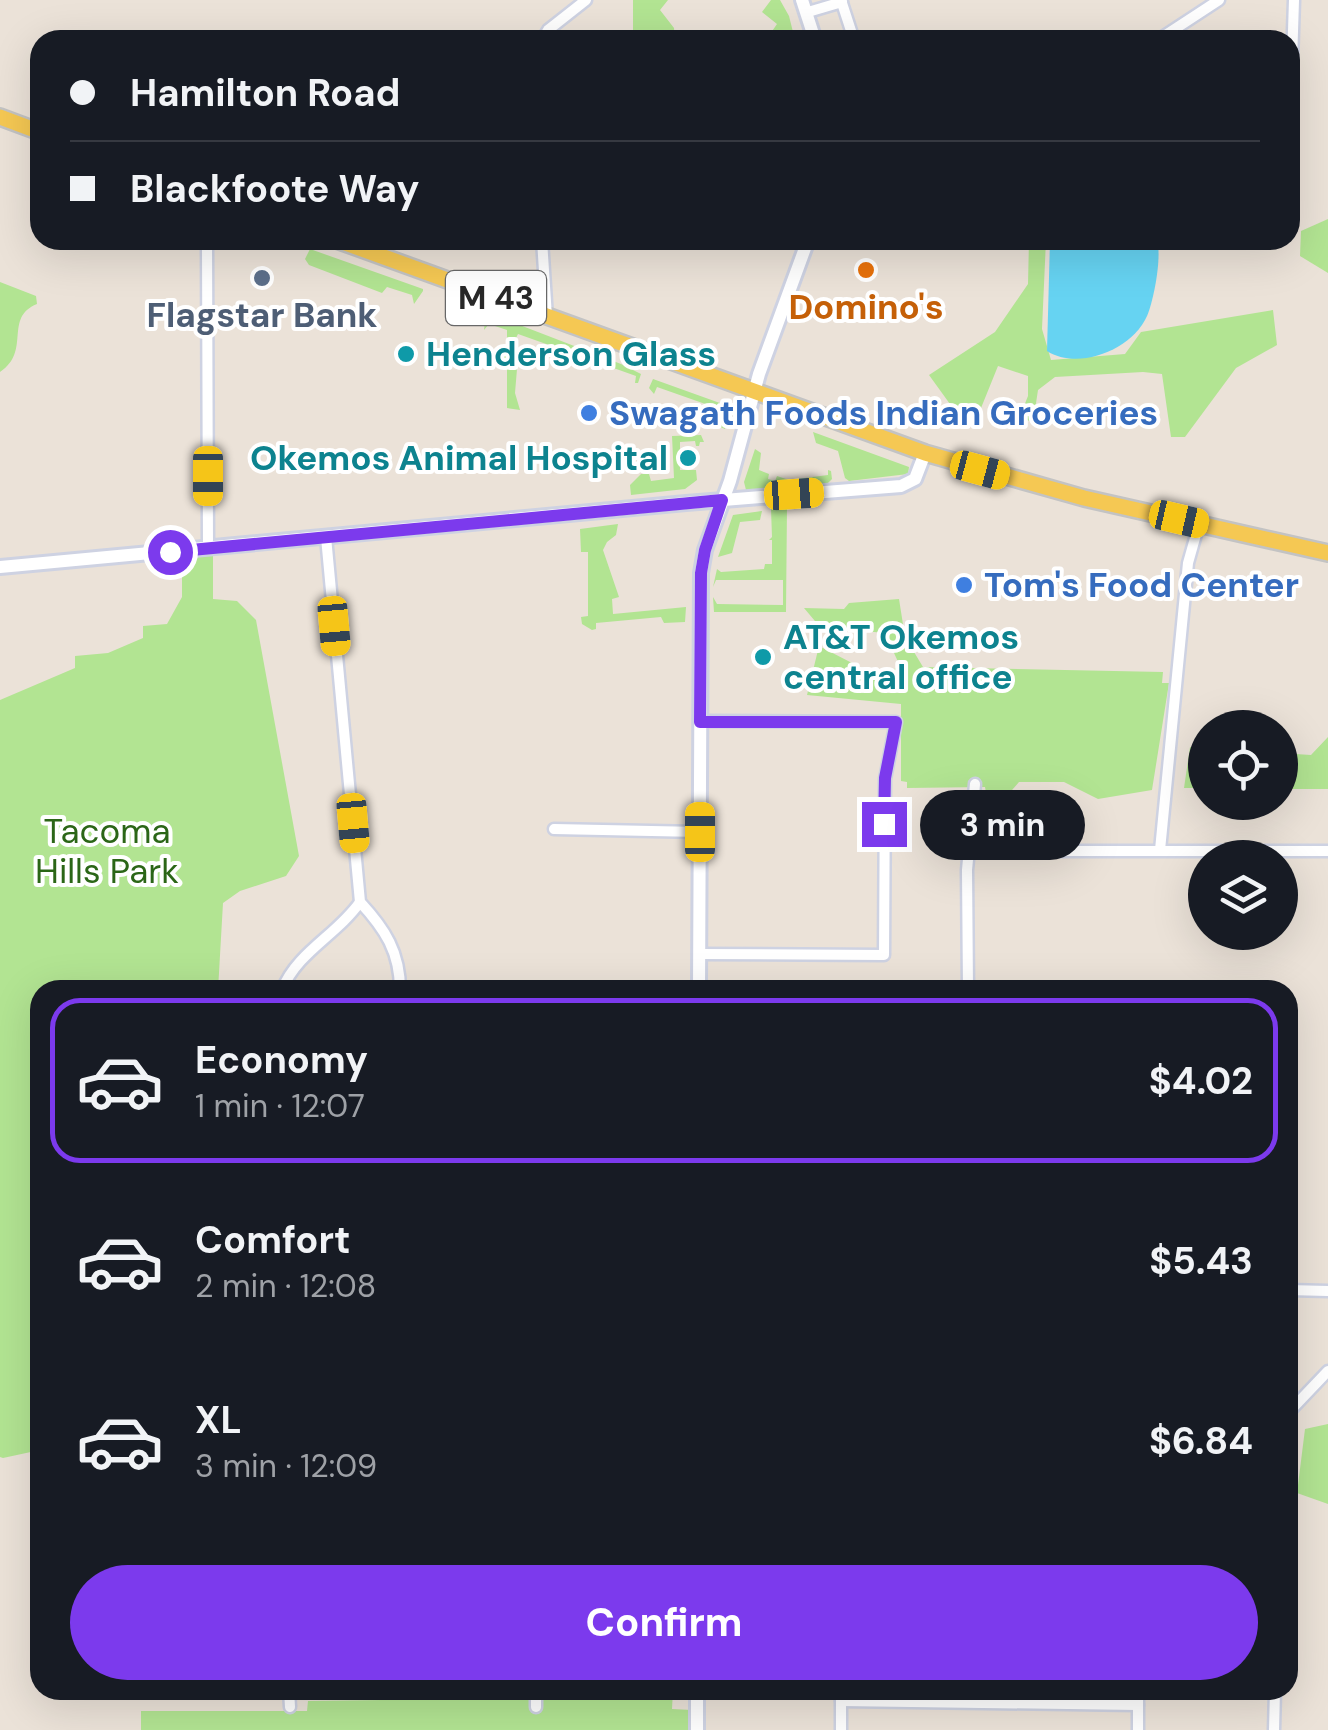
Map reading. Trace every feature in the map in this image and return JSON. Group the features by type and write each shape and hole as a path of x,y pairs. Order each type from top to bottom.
{"main road":[{"path":"0,117 30,128"},
{"name":"M 43","path":"365,250 924,453 1066,494 1328,553"}],"street":[{"path":"548,30 586,0"},
{"path":"1173,30 1219,0"},
{"path":"1293,30 1294,0"},
{"path":"812,30 805,6 842,1 851,30"},
{"path":"208,250 208,548"},
{"path":"542,250 547,316"},
{"path":"699,980 701,573 754,392 804,250"},
{"path":"0,568 904,486 916,477 924,453"},
{"path":"1160,850 1188,563 1199,524"},
{"path":"326,537 360,902 391,942 400,980"},
{"path":"700,722 896,722 885,778 884,955 700,954"},
{"path":"968,980 968,851 976,784"},
{"path":"554,829 700,832"},
{"path":"968,851 1328,851"},
{"path":"288,980 303,957 342,926 360,902"},
{"path":"1298,1290 1328,1291"},
{"path":"1298,1402 1328,1371"},
{"path":"290,1700 290,1707"},
{"path":"536,1700 536,1707"},
{"path":"696,1700 697,1730"},
{"path":"841,1700 841,1730"},
{"path":"1062,1700 1138,1705"},
{"path":"1138,1700 1138,1730"},
{"path":"1274,1730 1275,1700"}],"green space":[{"path":"633,0 668,0 660,10 674,30 633,30"},
{"path":"771,0 780,0 792,30 773,30 777,24 762,12"},
{"path":"1328,219 1328,273 1300,256 1301,231"},
{"path":"313,250 423,291 414,304 412,295 387,287 382,293 309,265 305,259"},
{"path":"1029,250 1046,250 1042,329 1051,360 1125,354 1141,332 1273,310 1277,345 1236,368 1185,437 1171,437 1162,374 1055,377 1038,390 1033,423 1020,416 1028,396 1028,376 998,366 981,408 955,411 929,375 995,332 1028,284"},
{"path":"0,282 36,296 37,304 21,318 15,354 0,372"},
{"path":"486,312 621,364 641,374 638,383 636,376 518,334 515,340 507,338 507,330 489,324 484,330"},
{"path":"509,349 518,357 515,393 520,410 507,408 507,365 492,365 492,353 504,357"},
{"path":"653,379 731,407 725,429 709,422 711,406 657,387 654,394 649,388"},
{"path":"813,432 909,467 908,474 849,481 838,451 816,443"},
{"path":"701,435 704,442 699,446 695,441 680,442 680,470 696,470 697,480 685,489 631,495 630,485 641,474 649,474 651,481 674,478 672,436"},
{"path":"755,449 761,453 759,470 769,474 768,479 775,481 777,476 795,482 828,475 828,470 832,479 828,483 746,490 744,482"},
{"path":"787,507 786,612 714,612 713,597 717,604 783,605 783,580 716,580 713,587 717,569 764,569 765,564 772,564 771,509"},
{"path":"762,511 760,520 740,522 732,553 718,557 733,515"},
{"path":"618,524 616,535 603,550 619,597 612,599 613,614 686,607 685,622 664,623 661,617 596,623 592,630 582,624 581,617 588,616 588,552 581,552 580,529"},
{"name":"Tacoma Hills Park","path":"213,553 213,599 237,601 256,620 299,856 286,876 240,891 223,903 219,980 30,980 30,1452 3,1458 0,700 75,668 75,656 108,653 143,638 143,626 167,624 182,597 182,556"},
{"path":"899,599 905,637 923,667 1163,672 1162,683 1169,683 1152,790 1098,799 1064,782 1019,782 990,815 985,787 907,788 907,782 901,781 901,704 807,695 819,646 885,680 899,664 885,633 820,627 804,608 844,609 849,603"},
{"path":"1328,737 1328,789 1298,789 1298,754 1311,755"},
{"path":"1328,1424 1328,1504 1298,1493 1305,1429"},
{"path":"672,1700 672,1709 692,1710 692,1730 141,1730 141,1711 307,1711 308,1701"}],"water":[{"path":"1050,250 1158,250 1150,309 1129,339 1088,358 1060,357 1047,351"}],"place":[{"name":"Domino's","path":"866,270"},
{"name":"Flagstar Bank","path":"262,278"},
{"name":"Henderson Glass","path":"406,354"},
{"name":"Swagath Foods Indian Groceries","path":"589,413"},
{"name":"Okemos Animal Hospital","path":"688,458"},
{"name":"Tom's Food Center","path":"964,585"},
{"name":"AT&T Okemos central office","path":"763,657"}],"route":[{"path":"170,552 722,500 701,573 700,722 896,722 885,778 884,824"}]}
